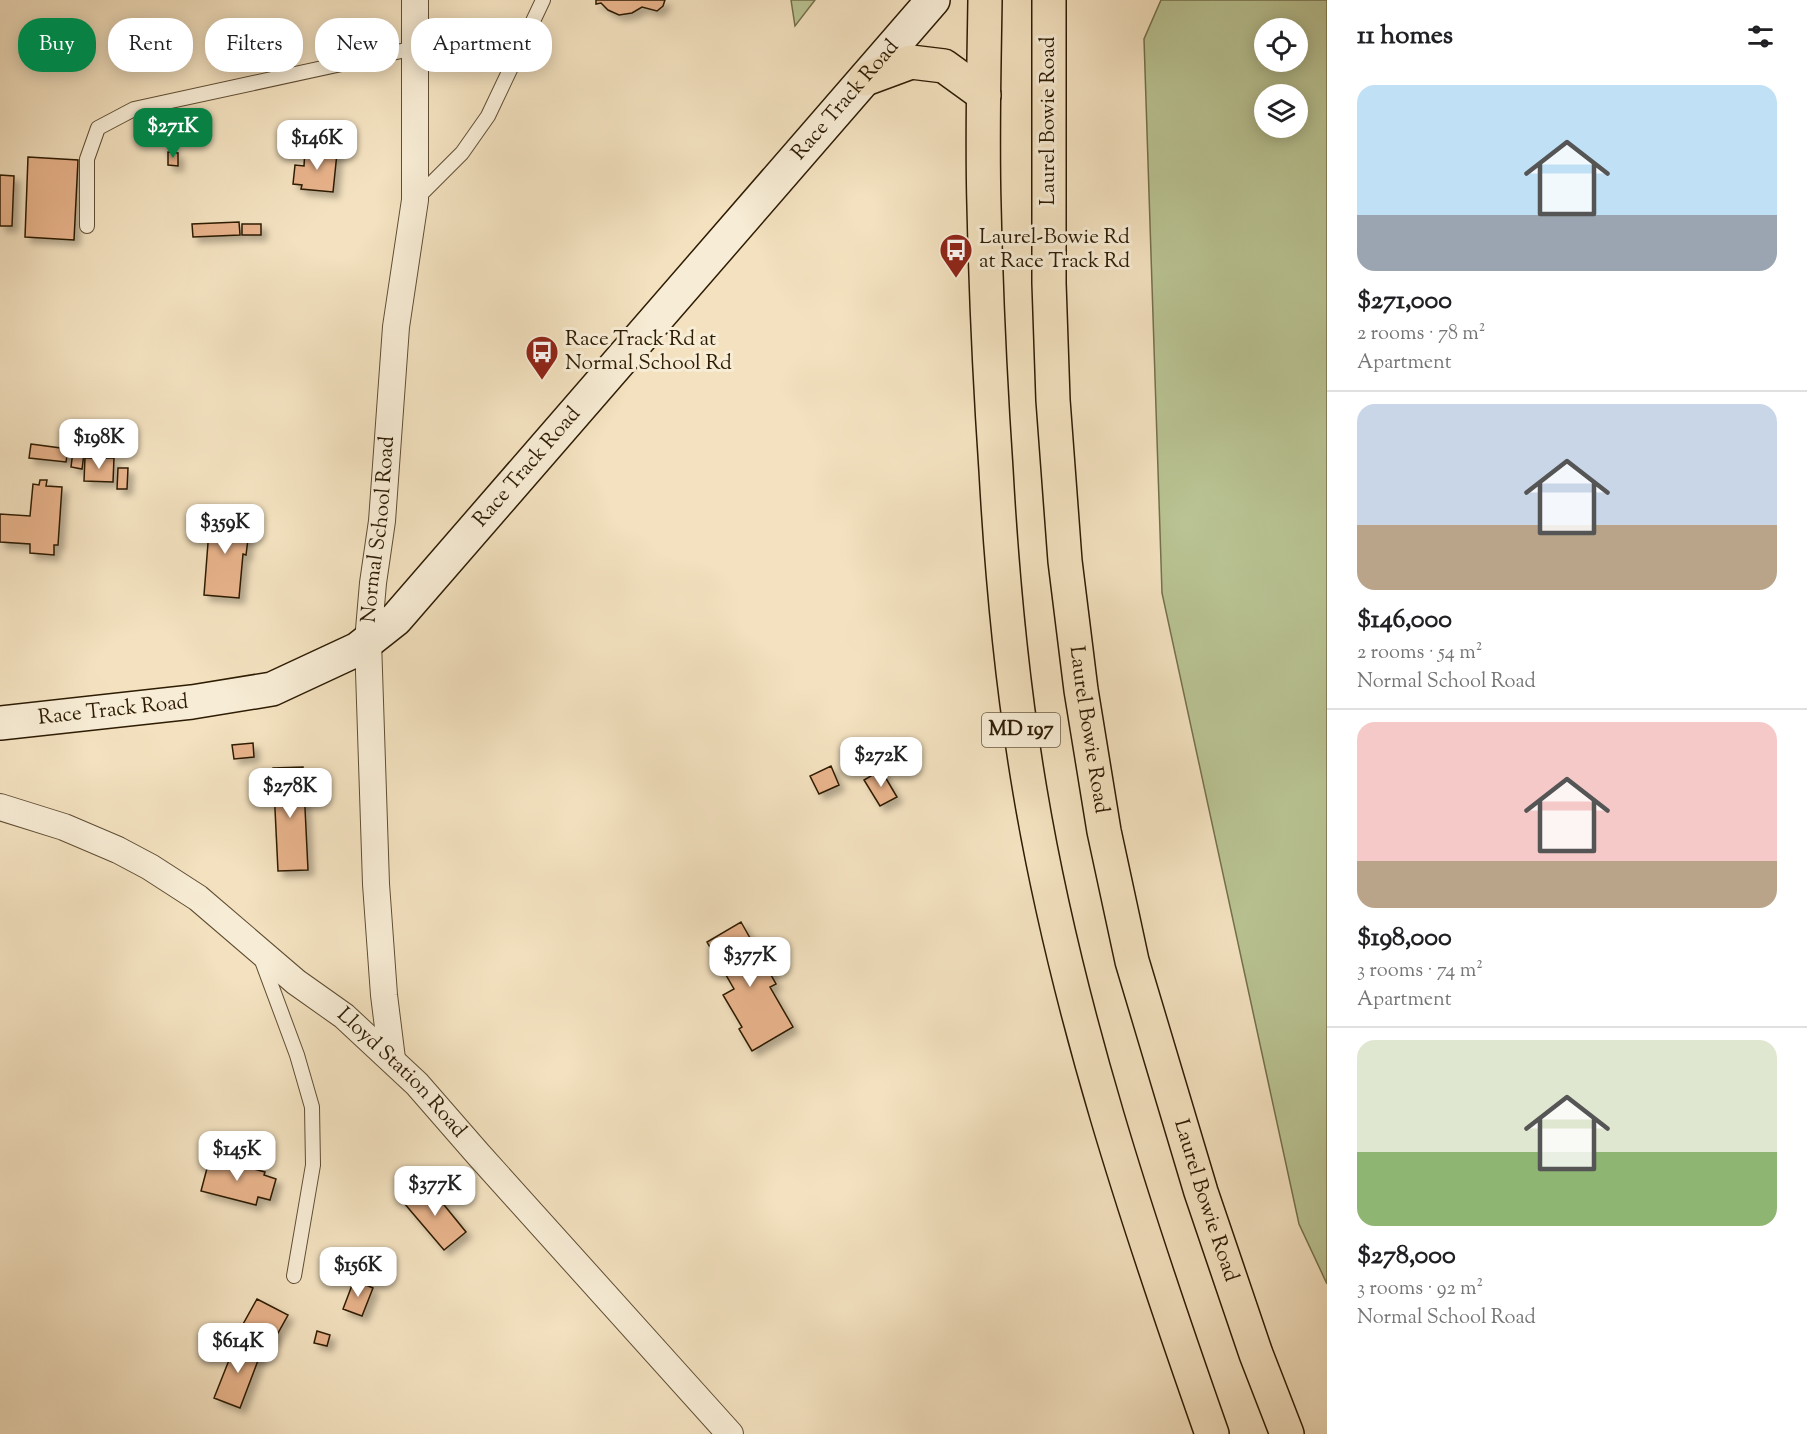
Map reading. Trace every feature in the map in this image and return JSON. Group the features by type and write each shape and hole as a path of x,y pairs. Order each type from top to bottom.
{"main road":[{"name":"Race Track Road","path":"0,723 192,702 272,689 358,649 396,619 933,0"},
{"name":"MD 197","path":"984,0 985,225 991,397 1002,566 1014,678 1030,792 1066,968 1124,1175 1212,1434"},
{"name":"Laurel Bowie Road","path":"1049,0 1049,283 1053,400 1065,561 1081,690 1096,784 1132,961 1201,1191 1256,1354 1287,1434"},
{"path":"865,79 911,62 944,66 984,95"}],"street":[{"name":"Normal School Road","path":"415,0 415,18"},
{"name":"Normal School Road","path":"385,1053 384,995 376,884 368,641 382,521 396,327 415,200 415,72"},
{"name":"Lloyd Station Road","path":"0,807 64,827 118,850 150,867 198,898 296,982 344,1016 417,1084 730,1434"}],"lane":[{"path":"415,200 462,153 488,116 543,0"},
{"path":"87,226 87,159 98,128 134,109 411,49"},
{"path":"258,948 297,1055 312,1107 313,1164 294,1276"}],"green space":[{"path":"791,0 815,0 795,26"},
{"path":"1161,0 1327,0 1327,1284 1299,1224 1162,593 1144,39"}],"building":[{"path":"596,0 665,0 663,6 657,11 642,7 632,13 619,15 608,10 601,3 596,4"},
{"path":"305,150 337,153 333,192 301,189 302,185 293,184 295,165 304,166"},
{"path":"168,152 178,153 178,166 168,165"},
{"path":"28,157 78,160 74,240 25,237"},
{"path":"0,175 14,176 12,226 0,226"},
{"path":"239,222 240,235 193,237 192,224"},
{"path":"242,224 261,224 261,235 242,235"},
{"path":"31,444 68,449 66,462 29,458"},
{"path":"73,451 84,453 82,469 71,467"},
{"path":"85,458 114,458 113,482 84,481"},
{"path":"118,468 128,468 127,489 117,489"},
{"path":"40,480 47,480 46,486 62,487 58,545 54,545 54,555 30,553 30,544 0,542 0,514 30,516 33,484 39,485"},
{"path":"215,508 233,509 232,519 246,520 244,539 248,539 246,555 243,554 239,598 204,595 210,517 214,517"},
{"path":"253,743 254,757 234,759 232,745"},
{"path":"831,766 839,785 819,794 810,776"},
{"path":"303,767 308,870 278,871 273,768"},
{"path":"881,770 897,797 880,806 864,780"},
{"path":"741,922 776,984 770,987 793,1027 752,1051 739,1029 742,1027 723,995 734,989 707,942"},
{"path":"210,1157 265,1172 264,1175 276,1179 270,1200 258,1197 256,1205 201,1191"},
{"path":"427,1184 466,1232 444,1250 404,1203"},
{"path":"354,1280 373,1288 362,1316 343,1309"},
{"path":"257,1299 288,1315 273,1342 242,1326"},
{"path":"317,1331 330,1335 327,1346 314,1343"},
{"path":"237,1340 262,1350 240,1408 214,1398"}],"place":[{"name":"Laurel-Bowie Rd at Race Track Rd","path":"956,279"},
{"name":"Race Track Rd at Normal School Rd","path":"542,381"}]}
